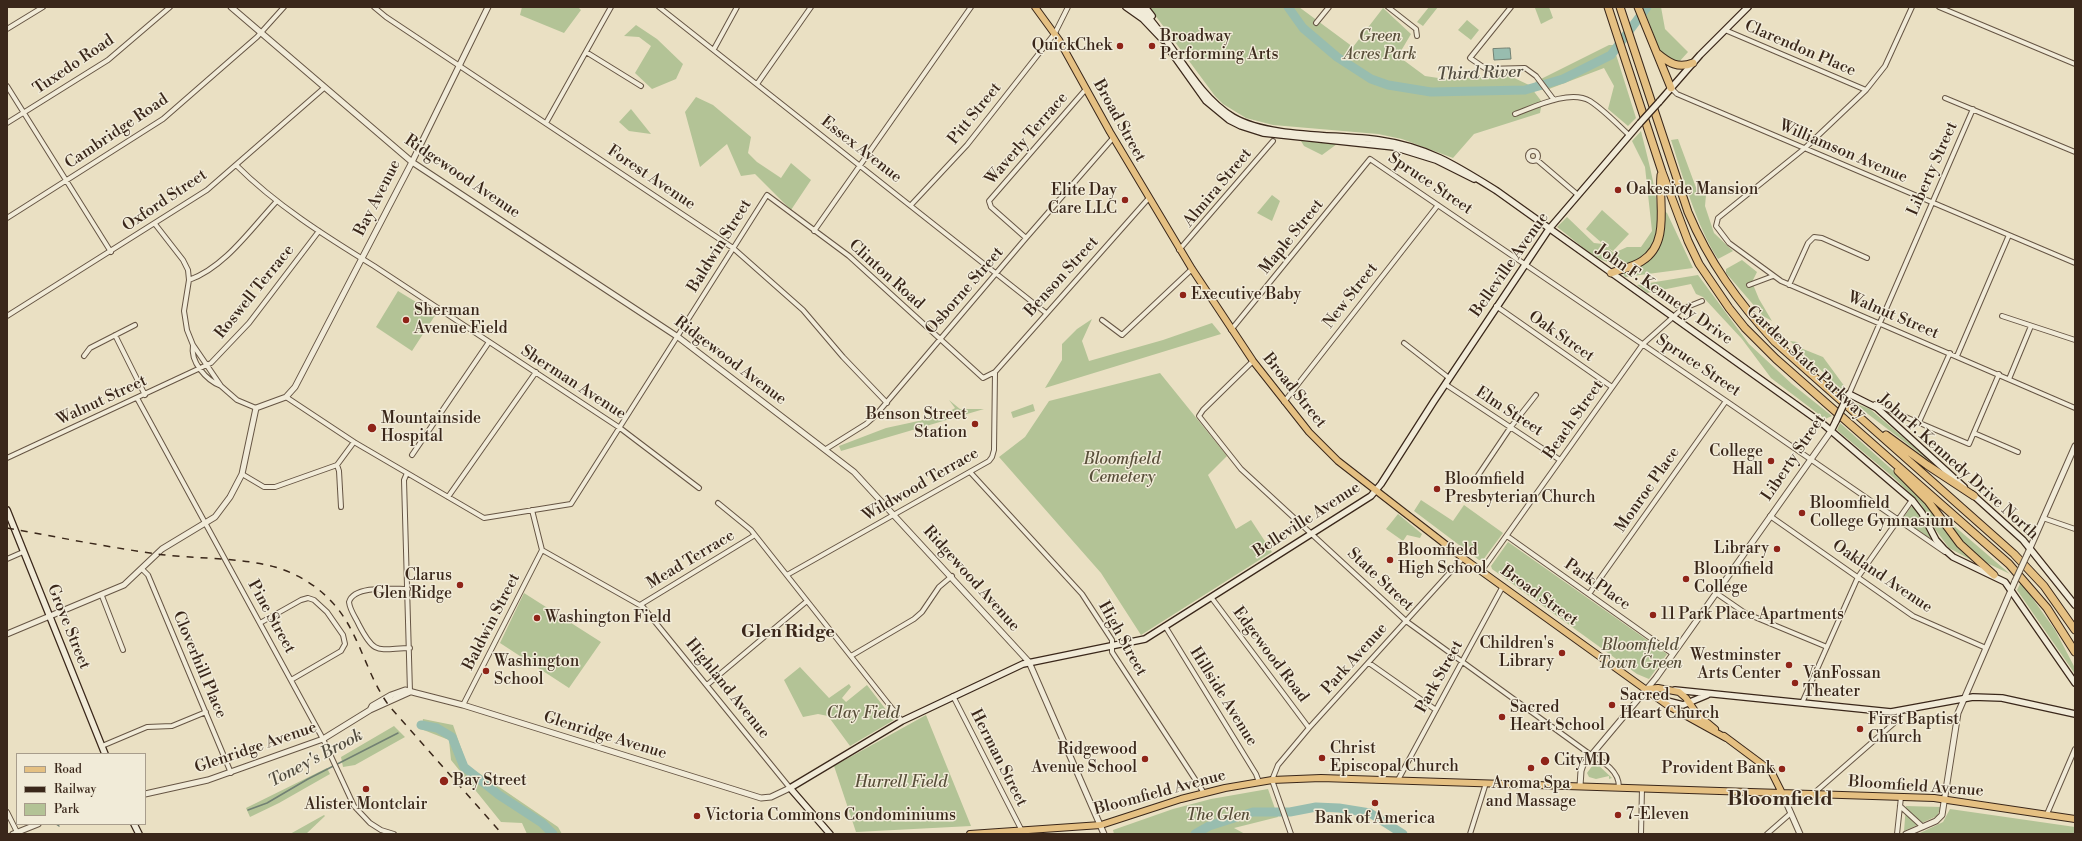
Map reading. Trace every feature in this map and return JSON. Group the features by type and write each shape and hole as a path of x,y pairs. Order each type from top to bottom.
{"highway":[{"name":"Garden State Parkway","path":"1608,7 1624,52 1662,172 1688,241 1699,264 1729,308 1745,328 1767,350 2009,564 2047,608 2075,652"},
{"name":"Garden State Parkway","path":"1620,7 1686,206 1698,236 1724,281 1757,322 1787,353 1846,398 2014,554 2044,586 2075,630"},
{"path":"1638,7 1671,88"},
{"path":"1657,53 1675,65 1681,66 1693,63"},
{"path":"1611,273 1644,260 1655,246 1661,224 1660,188 1662,172"},
{"path":"1846,398 1927,465 1974,496"},
{"path":"1835,410 1921,493 1960,544 1994,575"}],"main road":[{"name":"Broad Street","path":"1035,7 1055,33 1148,199 1192,269 1253,361 1309,432 1338,461 1463,558 1482,570 1662,700 1726,738"},
{"path":"1126,7 1143,19 1163,40"},
{"name":"John F. Kennedy Drive","path":"1133,7 1163,40 1206,101 1229,120 1241,126 1263,133 1394,147 1436,160 1482,182"},
{"name":"John F. Kennedy Drive","path":"1139,7 1176,53 1209,98 1225,112 1243,122 1264,129 1380,140 1410,146 1453,162 1831,431 1912,500 1922,513 1938,544 1953,557"},
{"path":"1145,7 1176,53"},
{"name":"Belleville Avenue","path":"790,788 902,721 1029,662 1145,639 1376,491 1496,306 1548,229 1693,63 1748,7"},
{"name":"John F. Kennedy Drive North","path":"1846,398 1865,401 1880,411 2030,548 2075,605"},
{"name":"Liberty Street","path":"1831,431 1846,398"},
{"name":"Grove Street","path":"7,510 105,753"},
{"name":"Spruce Street","path":"1953,557 2003,580 2075,684"},
{"path":"1646,689 1673,689 1712,695 1891,712 1964,698 2007,698 2075,714"},
{"name":"Broad Street","path":"1673,689 1682,694 1700,716 1726,738 1771,771 1782,792"},
{"path":"1662,700 1678,705 1690,703 1701,696 1712,695"},
{"name":"Bloomfield Avenue","path":"970,834 1101,825 1204,793 1272,780 1321,778 1782,792 1945,799 2075,819"},
{"name":"Highland Avenue","path":"790,788 830,834"},
{"path":"134,825 139,834"}],"street":[{"path":"7,29 43,7"},
{"name":"Tuxedo Road","path":"7,123 108,60 170,7"},
{"name":"Ridgewood Avenue","path":"231,7 412,162 678,337 848,467 952,576 1029,662 1104,834"},
{"name":"Cambridge Road","path":"7,218 163,119 261,33 284,7"},
{"name":"Forest Avenue","path":"374,7 386,17 732,247 803,310 843,357 886,402"},
{"name":"Bay Avenue","path":"286,397 295,387 412,162 488,7"},
{"path":"546,123 611,7"},
{"name":"Essex Avenue","path":"661,7 1046,313"},
{"path":"714,49 737,7"},
{"path":"757,84 811,7"},
{"path":"814,231 971,7"},
{"name":"Pitt Street","path":"911,205 967,145 1055,33 1068,7"},
{"path":"1316,23 1329,7"},
{"path":"1388,7 1394,9 1416,29 1416,36"},
{"path":"1511,7 1470,58 1486,68 1525,68 1536,76 1554,100"},
{"path":"1805,148 1866,90 1885,66 1912,7"},
{"path":"1938,7 2075,64"},
{"name":"Clarendon Place","path":"1724,30 1866,90"},
{"path":"586,52 641,86"},
{"path":"7,86 111,252"},
{"name":"Oxford Street","path":"7,316 111,252 207,190 324,88"},
{"name":"Williamson Avenue","path":"1671,88 1677,94 2075,263"},
{"name":"Waverly Terrace","path":"1026,238 991,207 989,201 1086,89"},
{"path":"1515,114 1554,100 1577,97 1590,101 1629,135"},
{"path":"1946,98 2075,152"},
{"name":"Liberty Street","path":"1846,398 1973,110"},
{"name":"Osborne Street","path":"828,451 866,424 1113,138"},
{"name":"Almira Street","path":"1180,250 1273,141"},
{"name":"Walnut Street","path":"1805,148 1718,218 1716,226 1729,243 1773,276 1789,285 2075,408"},
{"name":"Spruce Street","path":"1370,159 1953,557"},
{"name":"Maple Street","path":"1232,330 1370,159"},
{"path":"1537,160 1578,195"},
{"name":"Sherman Avenue","path":"236,164 276,202 620,428 699,488"},
{"name":"Baldwin Street","path":"448,497 484,518 571,504 678,337 732,247 767,195 814,231"},
{"name":"Benson Street","path":"995,372 1148,199"},
{"path":"189,280 209,270 221,261 276,202"},
{"name":"New Street","path":"1284,402 1438,205"},
{"path":"154,224 186,265 189,280 184,311 187,330 193,346 221,386 237,400 256,408 286,397 354,442 448,497 536,372"},
{"name":"Roswell Terrace","path":"206,366 249,323 319,231"},
{"name":"Clinton Road","path":"814,231 849,256 983,378 995,372"},
{"path":"1957,356 2009,235"},
{"path":"1789,285 1808,243 1814,237 1822,238 1867,258"},
{"path":"1102,320 1122,335 1192,269"},
{"path":"1749,285 1773,276"},
{"name":"Beach Street","path":"1482,570 1643,344 1682,308 1702,301"},
{"name":"Oak Street","path":"1496,306 1612,387"},
{"path":"2002,316 2075,340"},
{"path":"84,356 90,348 135,325"},
{"path":"2009,379 2031,326"},
{"path":"115,335 145,395"},
{"path":"412,454 489,342"},
{"path":"1404,343 1449,378"},
{"path":"193,346 192,350 200,369 215,384 221,386"},
{"path":"1919,422 1950,353"},
{"name":"State Street","path":"1253,361 1209,404 1199,416 1240,469 1312,533 1406,621 1604,763 1613,771 1619,780 1619,787"},
{"name":"Walnut Street","path":"7,458 206,366"},
{"name":"Wildwood Terrace","path":"787,575 971,472 992,457 995,372"},
{"path":"1865,401 1919,422 1969,444 1998,374"},
{"name":"Elm Street","path":"1445,384 1560,460"},
{"path":"1475,480 1510,428 1536,395"},
{"name":"Pine Street","path":"137,398 324,739 350,799 359,814 375,826 394,834"},
{"name":"Monroe Place","path":"1589,594 1726,401"},
{"path":"7,634 102,596 128,583 162,549 215,518 226,504 242,474 256,408"},
{"name":"Liberty Street","path":"1580,786 1581,769 1673,654 1831,431"},
{"path":"1974,433 2018,452"},
{"path":"242,474 264,487 271,488 337,465 354,442"},
{"path":"1906,834 1941,817 1957,716 2075,446"},
{"path":"337,465 339,471 341,507"},
{"name":"High Street","path":"971,472 1082,594 1109,634 1112,640 1112,652 1204,793"},
{"path":"407,473 404,480 408,565 410,692"},
{"path":"1802,703 1858,577 1912,500"},
{"path":"718,504 755,535 902,721"},
{"path":"532,510 542,550"},
{"name":"Oakland Avenue","path":"1770,516 1913,616 1986,648"},
{"path":"2043,518 2075,529"},
{"name":"Mead Terrace","path":"640,605 755,535"},
{"name":"Park Place","path":"1507,536 1673,654"},
{"name":"Baldwin Street","path":"463,705 542,550"},
{"name":"Highland Avenue","path":"542,550 643,607 790,788"},
{"path":"7,559 24,552"},
{"name":"Park Avenue","path":"1272,780 1278,765 1309,728 1463,558"},
{"name":"Cloverhill Place","path":"142,569 148,575 231,773"},
{"path":"851,656 914,619 922,612 939,587 952,576"},
{"name":"Park Street","path":"1398,780 1503,586"},
{"path":"408,589 362,590 350,599 349,607 371,646 378,648 410,648"},
{"path":"1716,593 1745,613 1827,647"},
{"path":"102,596 123,650"},
{"name":"Edgewood Road","path":"1211,597 1309,728"},
{"path":"260,623 301,600 308,598 314,600 336,624 343,635 345,644 341,651 292,680"},
{"path":"706,685 807,601"},
{"name":"Hillside Avenue","path":"1165,626 1256,774 1259,782"},
{"path":"1369,663 1436,710"},
{"name":"Glenridge Avenue","path":"146,794 194,784 231,773 324,739 370,710 410,692 463,705 761,798 771,797 790,788"},
{"name":"Herman Street","path":"953,696 1022,831"},
{"path":"1813,794 1893,724 1898,717 1899,711"},
{"path":"102,746 148,727 172,726 206,712"},
{"path":"2046,814 2075,749"},
{"path":"1272,780 1291,834"},
{"path":"1470,834 1486,783"},
{"path":"1641,834 1642,788"},
{"path":"1782,792 1800,834"},
{"path":"1897,834 1901,797"},
{"path":"1900,806 1923,827"},
{"path":"7,812 17,833 36,825"},
{"path":"1767,834 1791,813"}],"green space":[{"path":"522,7 578,7 581,10 564,33 520,15"},
{"name":"Green Acres Park","path":"1149,7 1299,7 1353,47 1383,8 1411,34 1398,56 1425,76 1445,79 1510,76 1529,85 1542,102 1540,113 1474,134 1453,158 1402,139 1378,134 1273,125 1246,118 1223,104 1215,96"},
{"path":"1429,7 1438,7 1423,26 1417,22"},
{"path":"1549,7 1553,18 1541,24 1535,8"},
{"path":"1643,7 1661,7 1665,29 1688,52 1679,62 1668,59 1660,51"},
{"path":"1467,20 1479,30 1471,40 1458,30"},
{"path":"636,25 657,39 683,64 676,79 652,89 635,73 651,46 639,37 624,36"},
{"path":"1609,45 1613,45 1636,118 1628,126 1608,109 1614,86 1604,68 1549,89 1541,89 1535,82"},
{"path":"696,97 713,105 751,137 748,153 757,162 781,178 791,163 811,180 791,210 755,174 741,176 727,144 700,167 685,112"},
{"path":"631,109 651,134 629,131 619,122"},
{"path":"1641,131 1657,203 1657,231 1652,245 1646,253 1636,261 1621,264 1611,263 1590,253 1557,227 1567,217 1594,243 1603,244 1586,229 1602,210 1629,234 1613,251 1608,248 1614,253 1627,247 1641,247 1652,231 1645,167 1632,141"},
{"path":"1678,139 1698,193 1706,195 1705,206 1714,233 1733,251 1718,259 1703,232 1697,217 1671,140"},
{"path":"1301,141 1337,144 1322,155 1304,146"},
{"path":"1272,195 1280,201 1272,221 1257,213"},
{"path":"1664,211 1667,213 1693,268 1625,277 1623,272 1652,256"},
{"path":"1742,260 1757,272 1752,282 1759,299 1772,321 1763,316 1726,273 1726,269"},
{"path":"1698,275 1749,344 1792,384 1832,416 1825,419 1771,378 1742,339 1703,297 1696,294 1691,284 1647,293 1637,285"},
{"name":"Sherman Avenue Field","path":"398,291 436,314 412,351 376,327"},
{"path":"1092,319 1082,341 1089,361 1163,340 1212,323 1221,334 1045,388 1062,360 1062,344 1077,329"},
{"path":"1790,341 1797,342 1803,349 1823,357 1845,387 1844,392"},
{"name":"Bloomfield Cemetery","path":"1160,373 1227,456 1208,475 1236,529 1251,520 1272,552 1141,635 1101,573 999,457 1025,437 1049,401"},
{"path":"949,400 960,409 984,409 841,451 839,446 886,428 937,417 945,411 947,413 955,408"},
{"path":"1852,402 1870,409 1935,465"},
{"path":"1033,404 1035,411 1013,418 1011,412"},
{"path":"1840,423 1907,483 1977,563 1949,548 1935,529 1921,504 1893,477 1837,430"},
{"path":"1421,500 1453,521 1464,505 1503,533 1483,560 1479,560 1414,511"},
{"path":"1911,507 1915,507 1931,539 1904,521 1904,517"},
{"path":"1398,514 1422,534 1420,538 1407,535 1403,541 1386,529"},
{"path":"1946,519 2010,574 1987,563 1967,547"},
{"name":"Bloomfield Town Green","path":"1508,542 1667,654 1649,679 1637,674 1492,569 1491,566"},
{"path":"2021,582 2055,630 2075,668 2075,674 2017,590"},
{"name":"Washington Field","path":"524,593 601,642 569,688 500,643"},
{"name":"Clay Field","path":"800,667 829,698 849,684 851,687 842,698 846,702 867,685 894,720 850,746 828,716 818,714 803,717 784,680"},
{"name":"Hurrell Field","path":"926,715 971,826 856,832 834,766"},
{"path":"423,719 453,725 467,765 558,827 562,834 527,834 522,823 501,822 451,760 449,740 421,729"},
{"path":"394,726 405,737 355,765 343,767 341,757"},
{"path":"1595,762 1612,778 1609,779 1609,776 1596,779 1589,777 1587,773"},
{"path":"327,768 330,774 279,803 250,817 246,808"},
{"name":"The Glen","path":"1268,789 1278,817 1234,828 1245,834 1114,834 1113,830 1173,809 1211,799"},
{"path":"1906,806 1941,807 1937,816 1904,831"},
{"path":"1950,809 2075,827 2075,834 1918,834 1943,822"},
{"path":"324,815 325,816 306,834 290,834"}],"shaded area":[{"path":"1510,48 1511,59 1494,60 1493,49"}],"waterway":[{"name":"Third River","path":"1288,7 1303,28 1337,57 1371,79 1388,85 1431,92 1525,90 1563,79 1611,55 1647,7"},
{"name":"Toney's Brook","path":"421,725 437,728 452,737 464,767 499,795 542,823 553,834"},
{"name":"Toney's Brook","path":"248,810 267,803 308,779 398,733"},
{"name":"Toney's Brook","path":"1195,834 1209,826 1253,812 1290,812 1316,807 1339,808 1370,813 1403,834"}],"railway":[{"path":"7,528 157,554 247,561 275,567 305,580 325,595 341,613 356,639 374,681 390,707 502,834"}],"place":[{"name":"QuickChek","path":"1120,46"},
{"name":"Broadway Performing Arts","path":"1152,46"},
{"name":"Oakeside Mansion","path":"1618,190"},
{"name":"Elite Day Care LLC","path":"1125,200"},
{"name":"Executive Baby","path":"1183,295"},
{"name":"Sherman Avenue Field","path":"406,320"},
{"name":"Benson Street Station","path":"975,424"},
{"name":"Mountainside Hospital","path":"372,428"},
{"name":"College Hall","path":"1771,461"},
{"name":"Bloomfield Presbyterian Church","path":"1437,489"},
{"name":"Bloomfield College Gymnasium","path":"1802,513"},
{"name":"Library","path":"1777,549"},
{"name":"Bloomfield High School","path":"1390,560"},
{"name":"Bloomfield College","path":"1686,579"},
{"name":"Clarus Glen Ridge","path":"460,585"},
{"name":"11 Park Place Apartments","path":"1653,615"},
{"name":"Washington Field","path":"537,618"},
{"name":"Children's Library","path":"1562,653"},
{"name":"Westminster Arts Center","path":"1789,665"},
{"name":"Washington School","path":"486,671"},
{"name":"VanFossan Theater","path":"1795,683"},
{"name":"Sacred Heart Church","path":"1612,705"},
{"name":"Sacred Heart School","path":"1502,717"},
{"name":"First Baptist Church","path":"1860,729"},
{"name":"Christ Episcopal Church","path":"1322,758"},
{"name":"Ridgewood Avenue School","path":"1145,759"},
{"name":"CityMD","path":"1545,761"},
{"name":"Aroma Spa and Massage","path":"1531,768"},
{"name":"Provident Bank","path":"1782,769"},
{"name":"Bay Street","path":"444,781"},
{"name":"Alister Montclair","path":"366,789"},
{"name":"Bank of America","path":"1375,803"},
{"name":"7-Eleven","path":"1618,815"},
{"name":"Victoria Commons Condominiums","path":"697,816"}],"district":[{"name":"Glen Ridge","path":"788,633"},
{"name":"Bloomfield","path":"1780,800"}]}
